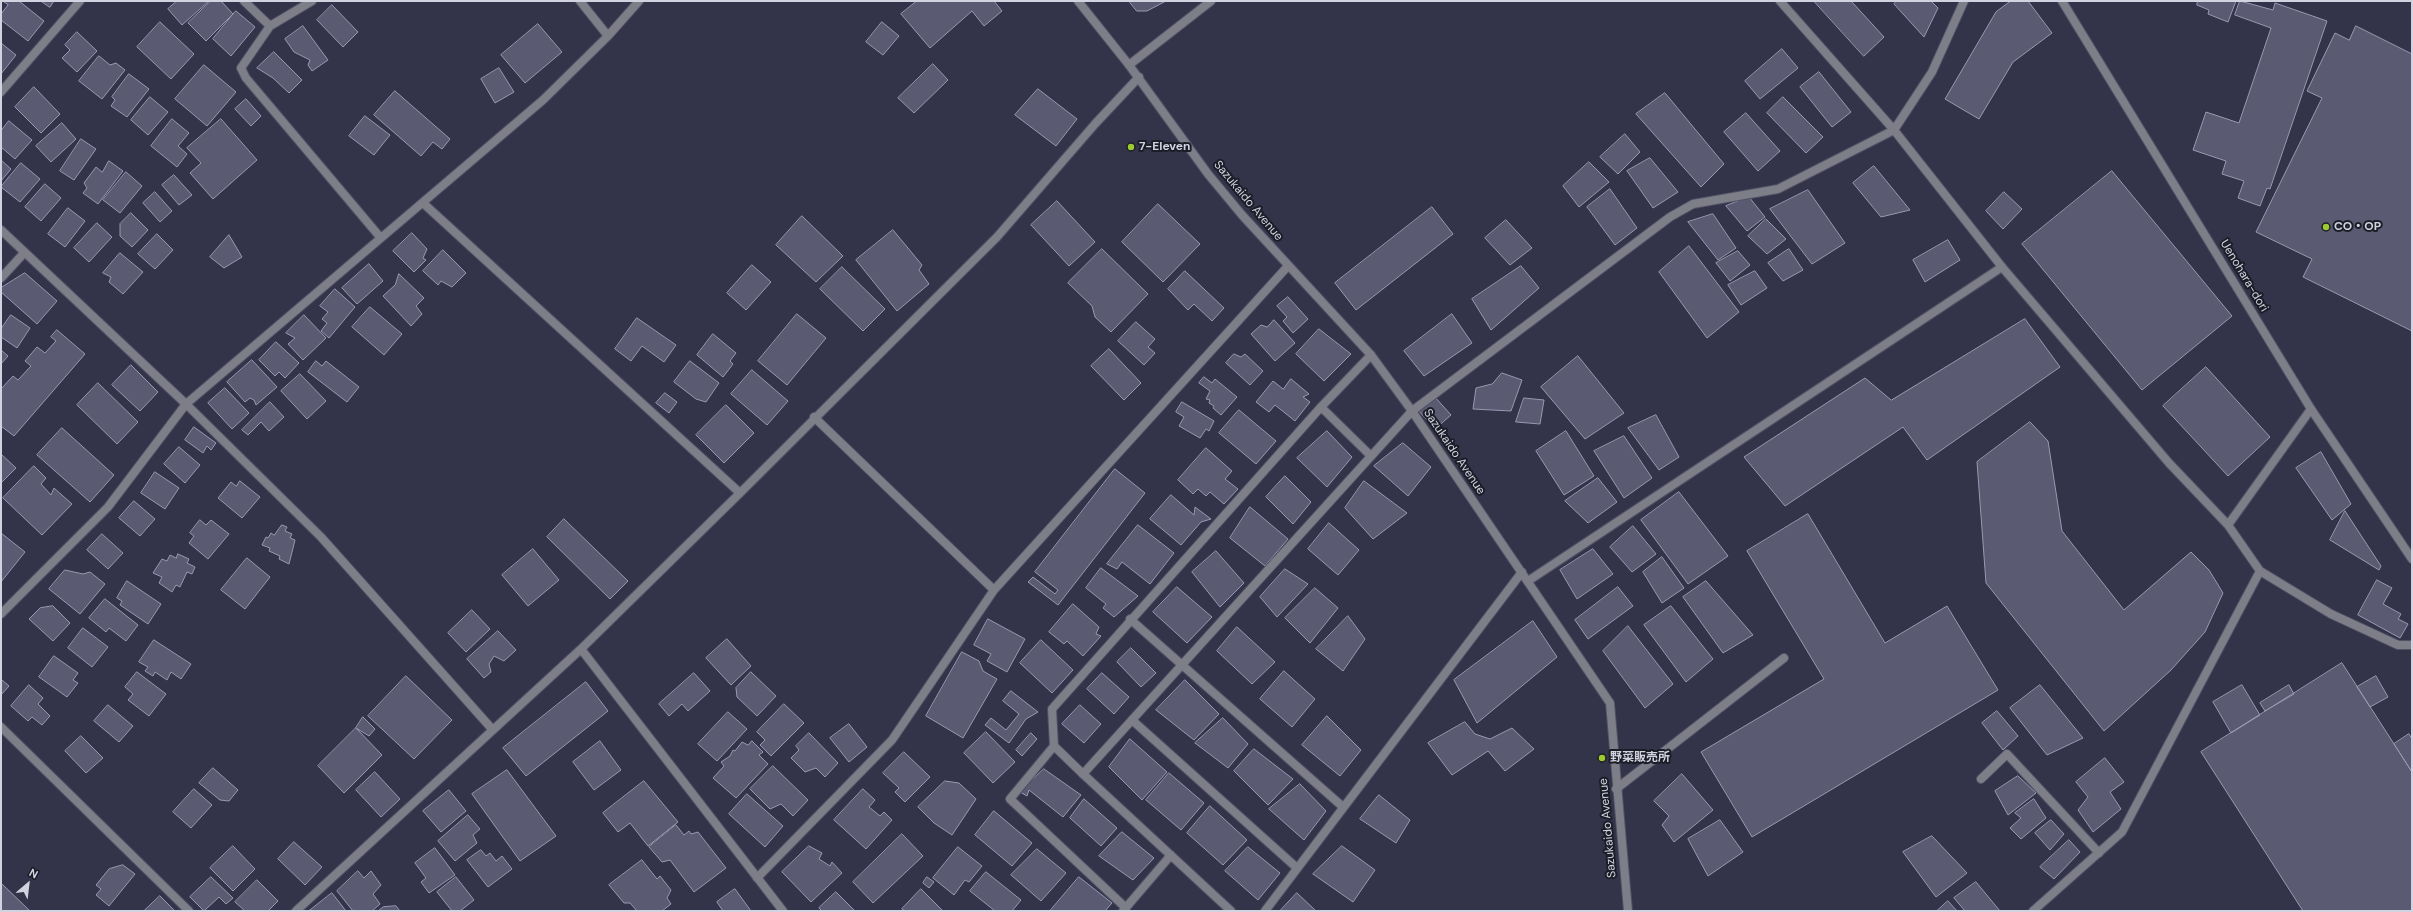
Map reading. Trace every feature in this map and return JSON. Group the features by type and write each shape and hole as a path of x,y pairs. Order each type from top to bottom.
{"street":[{"path":"1,92 80,1"},
{"path":"244,1 270,26"},
{"path":"312,1 270,26 241,68 246,78 380,237"},
{"path":"580,1 608,36"},
{"path":"1,614 108,508 186,404 380,237 423,203 543,100 608,36 639,1"},
{"name":"Sazukaido Avenue","path":"1078,1 1139,77 1208,174 1288,266 1371,355 1412,411 1610,703 1616,789 1628,911"},
{"path":"1129,65 1211,1"},
{"path":"1780,1 1894,130 2002,267 2169,463 2228,525 2260,571 2331,614 2398,644 2412,645"},
{"path":"1083,774 1412,411 1670,217 1687,207 1693,204 1778,189 1894,130 1932,72 1964,1"},
{"name":"Uenohara-dori","path":"2062,1 2311,409 2412,559"},
{"path":"296,911 492,729 581,649 740,493 814,417 997,237 1095,124 1139,77"},
{"path":"423,203 740,493"},
{"path":"1,230 186,404 321,537 492,729"},
{"path":"1,278 24,253"},
{"path":"757,878 892,740 994,590 1288,266"},
{"path":"1528,581 2002,267"},
{"path":"1171,855 1124,909 1010,799 1054,746 1052,709 1130,619 1321,407 1371,355"},
{"path":"1321,407 1371,456"},
{"path":"2228,525 2311,409"},
{"path":"814,417 994,590"},
{"path":"2033,911 2122,832 2260,571"},
{"path":"1265,911 1522,572"},
{"path":"1130,619 1183,663 1343,807"},
{"path":"581,649 783,911"},
{"path":"1616,789 1784,658"},
{"path":"1132,720 1297,868"},
{"path":"1,727 189,911"},
{"path":"1054,746 1231,911"},
{"path":"1981,778 2006,754 2099,853"}],"building":[{"path":"3,1 19,1 44,21 28,41 1,20 1,14 8,5"},
{"path":"41,1 54,1 50,7"},
{"path":"177,1 209,1 182,25 168,9"},
{"path":"211,1 221,1 233,14 206,41 188,23"},
{"path":"917,1 994,1 1002,11 984,26 972,11 930,48 901,14"},
{"path":"1129,1 1166,1 1147,11 1137,11"},
{"path":"1814,1 1851,1 1884,37 1864,56"},
{"path":"1897,1 1931,1 1938,8 1924,37 1894,4"},
{"path":"2011,1 2028,1 2052,33 2013,62 1979,119 1945,99 1996,12"},
{"path":"2198,1 2236,1 2228,22 2208,14 2209,10 2197,5"},
{"path":"2240,1 2273,10 2275,3 2327,21 2270,189 2267,188 2260,206 2238,198 2244,181 2222,174 2226,161 2193,150 2206,112 2239,123 2271,28 2235,15"},
{"path":"332,5 358,32 343,47 317,20"},
{"path":"236,11 255,27 231,56 213,39"},
{"path":"160,22 194,54 171,79 137,47"},
{"path":"882,22 899,36 883,55 866,42"},
{"path":"538,24 562,52 525,83 501,55"},
{"path":"303,26 328,60 312,71 308,65 310,60 294,52 285,39"},
{"path":"2356,26 2412,54 2412,331 2303,277 2312,259 2256,232 2322,98 2307,91 2335,33 2349,40"},
{"path":"77,32 97,51 77,72 62,58 70,50 65,45"},
{"path":"1,43 16,55 1,74"},
{"path":"1782,49 1798,68 1760,99 1745,81"},
{"path":"274,52 302,80 289,93 273,78 257,68"},
{"path":"99,56 110,65 116,63 125,70 102,99 79,81"},
{"path":"933,64 948,80 914,113 898,98"},
{"path":"204,65 236,92 207,126 175,99"},
{"path":"499,68 514,92 495,103 481,79"},
{"path":"1819,72 1851,112 1832,127 1800,87"},
{"path":"129,74 149,89 127,117 111,106 115,100 112,97"},
{"path":"34,87 60,114 41,133 15,107"},
{"path":"1038,89 1077,119 1056,146 1015,115"},
{"path":"395,91 450,139 442,149 433,142 421,156 374,115"},
{"path":"1665,93 1724,164 1701,187 1636,114"},
{"path":"150,97 168,112 148,135 131,120"},
{"path":"1783,97 1823,137 1806,153 1767,113"},
{"path":"246,99 261,116 251,126 235,109"},
{"path":"1746,113 1780,151 1758,171 1724,132"},
{"path":"365,116 390,135 374,155 349,136"},
{"path":"172,119 189,133 178,146 187,154 177,167 151,146"},
{"path":"221,119 257,160 213,199 190,173 201,163 187,148"},
{"path":"9,121 32,140 15,159 1,147 1,131"},
{"path":"62,123 76,139 51,162 36,146"},
{"path":"1625,134 1640,152 1618,174 1600,157"},
{"path":"81,139 96,149 74,180 60,171"},
{"path":"1650,158 1678,192 1653,208 1627,171"},
{"path":"1,160 11,169 1,181"},
{"path":"109,161 123,171 98,204 83,193 87,188 84,183 96,167 102,172"},
{"path":"1589,162 1609,182 1579,207 1563,186"},
{"path":"21,163 40,179 20,202 1,187"},
{"path":"1874,166 1910,210 1881,217 1853,183"},
{"path":"2112,171 2232,316 2142,390 2022,244"},
{"path":"126,172 142,186 120,213 103,200"},
{"path":"174,175 192,195 179,205 162,185"},
{"path":"45,184 61,198 41,221 25,207"},
{"path":"1610,189 1637,228 1615,245 1587,207"},
{"path":"1808,190 1845,243 1812,264 1770,209"},
{"path":"155,192 172,211 160,222 143,203"},
{"path":"2004,192 2022,209 2003,229 1986,211"},
{"path":"1749,197 1765,217 1747,231 1726,206"},
{"path":"1057,201 1095,242 1069,266 1031,225"},
{"path":"1158,204 1200,244 1163,282 1122,242"},
{"path":"1432,207 1453,234 1356,310 1335,283"},
{"path":"68,208 85,221 65,247 48,234"},
{"path":"131,213 148,230 132,247 120,236 120,224"},
{"path":"1713,214 1736,248 1718,260 1688,222"},
{"path":"802,216 843,256 816,282 776,245"},
{"path":"1766,219 1786,239 1767,254 1748,236"},
{"path":"1506,220 1532,248 1510,265 1485,238"},
{"path":"97,223 112,237 89,262 74,248"},
{"path":"893,230 922,265 919,270 929,284 897,311 856,260"},
{"path":"412,233 427,249 423,258 426,260 414,272 393,251"},
{"path":"157,234 173,250 155,269 138,254"},
{"path":"229,235 242,257 224,268 210,257"},
{"path":"1948,240 1960,260 1925,282 1913,260"},
{"path":"1689,246 1739,312 1707,338 1659,272"},
{"path":"1102,249 1148,294 1111,332 1095,317 1092,306 1068,283"},
{"path":"1789,249 1803,270 1783,281 1768,263"},
{"path":"443,250 466,273 452,287 441,281 438,285 423,271"},
{"path":"1738,251 1750,265 1730,281 1716,263"},
{"path":"120,253 143,272 123,294 109,282 111,277 103,273"},
{"path":"369,264 383,281 357,304 342,288"},
{"path":"752,265 771,282 746,310 727,293"},
{"path":"1521,266 1539,288 1491,330 1472,299"},
{"path":"842,267 885,309 863,331 820,289"},
{"path":"1185,271 1224,308 1212,321 1194,304 1188,310 1168,289"},
{"path":"1755,271 1767,288 1741,305 1728,285"},
{"path":"25,273 57,301 37,324 1,292 1,288"},
{"path":"399,274 424,298 416,306 422,314 411,326 383,296 395,285"},
{"path":"335,289 355,307 329,338 321,331 327,323 322,319 328,312 320,306"},
{"path":"1288,297 1308,319 1293,333 1283,321 1287,317 1277,306"},
{"path":"370,307 402,334 384,355 352,327"},
{"path":"797,314 826,338 787,385 758,361"},
{"path":"1452,314 1472,343 1424,376 1404,351"},
{"path":"11,315 30,328 17,348 1,337 1,329"},
{"path":"304,315 326,338 303,360 288,344 295,338 286,333"},
{"path":"637,318 676,345 664,362 642,346 631,361 615,349"},
{"path":"2025,319 2060,367 1927,460 1903,427 1785,506 1744,457 1865,378 1891,400"},
{"path":"1274,320 1295,343 1275,361 1251,334 1261,325 1267,327"},
{"path":"1136,322 1155,339 1148,347 1155,353 1144,365 1118,341"},
{"path":"1319,329 1351,354 1324,381 1296,354"},
{"path":"57,330 85,354 14,436 1,426 1,389 13,376 18,380 31,366 25,361 37,347 45,353 56,341 51,337"},
{"path":"713,334 736,353 730,361 733,364 723,377 697,355"},
{"path":"276,342 299,363 285,378 279,372 275,376 259,360"},
{"path":"1109,349 1141,383 1124,400 1091,366"},
{"path":"1,350 8,356 1,364"},
{"path":"1234,354 1241,357 1245,354 1263,371 1250,385 1226,363"},
{"path":"1578,356 1624,413 1585,439 1541,387"},
{"path":"252,360 277,387 256,405 254,400 250,398 245,402 227,382"},
{"path":"316,361 322,366 326,361 359,387 347,402 308,372"},
{"path":"690,361 719,383 706,402 696,399 674,382"},
{"path":"131,365 158,392 140,411 112,385"},
{"path":"2206,367 2270,437 2228,476 2163,406"},
{"path":"752,370 788,401 767,425 731,394"},
{"path":"1502,373 1522,380 1511,411 1473,409 1476,388 1492,384"},
{"path":"300,374 326,401 307,419 281,391"},
{"path":"1204,377 1212,383 1215,379 1237,397 1221,415 1213,408 1214,406 1209,403 1210,400 1206,399 1210,391 1199,383"},
{"path":"1291,379 1309,394 1303,397 1310,402 1295,421 1275,405 1269,412 1256,402 1273,381 1283,389"},
{"path":"98,383 138,422 117,444 77,405"},
{"path":"225,388 249,413 232,429 208,403"},
{"path":"665,393 677,402 669,413 656,403"},
{"path":"1434,396 1451,415 1435,429 1418,410"},
{"path":"1524,398 1544,400 1540,424 1516,422"},
{"path":"270,402 284,417 269,431 261,422 248,435 242,430"},
{"path":"1182,402 1214,421 1209,431 1206,429 1200,438 1179,426 1184,417 1176,412"},
{"path":"726,405 754,433 724,463 696,435"},
{"path":"1239,410 1276,441 1256,464 1219,433"},
{"path":"1656,415 1679,457 1659,470 1628,428"},
{"path":"2030,422 2048,441 2062,531 2124,610 2191,552 2209,570 2223,593 2205,632 2171,670 2104,731 1986,583 1977,462"},
{"path":"194,427 216,443 211,450 207,446 203,453 185,440"},
{"path":"62,428 114,475 90,502 37,455"},
{"path":"1327,431 1352,457 1327,487 1297,458"},
{"path":"1566,431 1594,476 1564,495 1536,451"},
{"path":"1624,436 1652,478 1624,498 1594,451"},
{"path":"1403,443 1431,467 1408,496 1374,466"},
{"path":"179,447 200,465 185,483 164,464"},
{"path":"1206,448 1232,471 1225,479 1238,489 1224,504 1210,492 1206,496 1198,489 1193,494 1178,480"},
{"path":"2321,452 2351,504 2332,520 2296,468"},
{"path":"1,454 16,468 1,483"},
{"path":"34,466 46,478 41,484 51,495 54,488 72,504 42,535 3,498"},
{"path":"1115,469 1145,493 1058,605 1028,582 1033,577 1055,594 1058,590 1035,572"},
{"path":"155,472 179,488 165,509 141,493"},
{"path":"1285,476 1311,502 1293,524 1266,497"},
{"path":"1598,478 1617,502 1588,523 1565,501"},
{"path":"240,481 260,497 242,518 218,498 231,482 236,486"},
{"path":"1364,481 1407,513 1373,539 1345,508"},
{"path":"1679,492 1728,556 1688,584 1641,520"},
{"path":"1171,495 1194,515 1195,507 1211,519 1201,522 1181,545 1150,519"},
{"path":"134,501 155,519 140,536 119,518"},
{"path":"1250,507 1288,539 1265,566 1230,538"},
{"path":"2345,511 2381,566 2379,570 2330,540"},
{"path":"1808,514 1885,643 1947,606 1998,690 1752,837 1701,752 1824,679 1747,551"},
{"path":"564,519 628,581 610,599 547,537"},
{"path":"200,520 206,525 211,520 229,534 208,559 189,543 194,536 190,533"},
{"path":"1329,523 1359,550 1338,575 1308,549"},
{"path":"282,525 287,527 285,531 292,534 290,538 295,540 289,564 279,559 280,556 269,551 270,548 262,545 266,537 268,538 271,533 274,535"},
{"path":"1138,525 1174,553 1150,584 1122,562 1117,569 1107,564"},
{"path":"1633,526 1656,554 1632,572 1610,547"},
{"path":"1,533 25,552 1,582"},
{"path":"102,534 123,553 108,569 87,550"},
{"path":"533,549 559,580 528,606 502,575"},
{"path":"1593,549 1613,574 1577,599 1560,570"},
{"path":"1216,551 1244,583 1220,607 1192,572"},
{"path":"178,554 189,559 187,563 195,567 192,574 187,572 180,587 176,585 172,592 159,583 162,577 153,573 162,559 167,561 170,555 176,558"},
{"path":"1662,557 1684,588 1662,603 1643,572"},
{"path":"247,558 270,577 245,609 221,590"},
{"path":"1101,568 1138,596 1114,617 1103,608 1106,604 1086,588"},
{"path":"1285,569 1308,584 1277,617 1260,597"},
{"path":"65,570 83,574 90,572 105,584 80,614 49,589"},
{"path":"2377,580 2392,588 2383,604 2401,614 2398,619 2408,624 2400,638 2358,615"},
{"path":"127,581 161,604 148,624 120,605 122,601 117,598"},
{"path":"1706,581 1753,635 1723,653 1683,597"},
{"path":"1177,587 1212,617 1187,643 1153,612"},
{"path":"1618,587 1633,606 1588,639 1575,620"},
{"path":"1315,588 1338,608 1310,643 1285,618"},
{"path":"105,599 138,625 126,641 109,628 106,632 89,618"},
{"path":"1073,604 1099,627 1096,634 1101,636 1083,656 1067,641 1064,644 1049,632"},
{"path":"53,606 70,623 53,641 29,619 40,608"},
{"path":"1671,606 1713,659 1686,682 1644,625"},
{"path":"472,610 490,629 466,652 448,633"},
{"path":"1348,616 1365,639 1343,671 1316,649"},
{"path":"988,619 1025,639 1007,672 987,661 991,654 974,645"},
{"path":"1533,621 1557,657 1477,723 1454,680"},
{"path":"1628,626 1673,684 1645,708 1603,651"},
{"path":"1237,627 1275,662 1252,684 1217,651"},
{"path":"83,628 108,647 92,667 68,648"},
{"path":"498,631 516,650 504,661 494,656 489,664 491,672 484,678 467,659"},
{"path":"727,639 751,666 731,685 706,658"},
{"path":"154,640 191,664 181,679 171,672 167,680 155,672 153,676 145,671 148,667 139,662"},
{"path":"1041,640 1073,670 1052,693 1020,663"},
{"path":"1131,648 1156,673 1141,687 1117,662"},
{"path":"962,652 979,661 983,671 997,679 963,738 926,716"},
{"path":"54,656 78,673 73,680 78,683 67,697 39,677"},
{"path":"2342,663 2412,772 2412,911 2303,911 2201,752"},
{"path":"1284,671 1315,699 1292,727 1260,699"},
{"path":"137,672 166,694 149,716 128,700 133,694 125,687"},
{"path":"751,672 776,696 757,716 737,697 736,688"},
{"path":"694,673 710,691 688,711 682,704 669,716 659,704"},
{"path":"1102,673 1129,697 1114,714 1087,689"},
{"path":"406,676 452,720 414,759 368,716"},
{"path":"2376,676 2388,697 2370,707 2357,687"},
{"path":"1,680 9,686 1,695"},
{"path":"1185,680 1219,714 1194,740 1156,710"},
{"path":"586,682 608,711 526,776 503,748"},
{"path":"29,685 43,698 38,704 50,716 42,725 32,717 28,721 11,706"},
{"path":"2040,685 2083,738 2047,755 2010,708"},
{"path":"2242,685 2260,715 2231,733 2213,702"},
{"path":"2289,685 2294,694 2265,711 2260,703"},
{"path":"1011,691 1038,712 1026,719 1009,743 985,725 991,718 1006,730 1019,714 1003,701"},
{"path":"784,704 804,723 771,756 760,745 765,740 757,732"},
{"path":"108,705 133,726 119,742 94,721"},
{"path":"1080,705 1101,724 1084,743 1062,724"},
{"path":"1997,711 2018,736 2003,750 1982,723"},
{"path":"728,712 747,729 717,761 698,744"},
{"path":"1327,716 1361,750 1340,776 1302,745"},
{"path":"363,717 375,729 369,736 356,728"},
{"path":"1223,718 1248,744 1228,768 1195,743"},
{"path":"1465,722 1475,734 1490,739 1512,728 1534,749 1505,771 1488,751 1452,775 1428,743"},
{"path":"849,724 867,747 849,762 830,738"},
{"path":"356,728 382,755 344,793 318,766"},
{"path":"986,732 1015,762 993,783 964,753"},
{"path":"809,733 838,763 825,777 816,768 805,772 791,758 799,750 796,746"},
{"path":"1031,733 1037,739 1022,756 1016,750"},
{"path":"2409,734 2412,739 2412,772 2394,744"},
{"path":"81,736 103,758 86,773 65,751"},
{"path":"1130,739 1167,772 1142,800 1109,767"},
{"path":"600,741 621,770 594,790 573,762"},
{"path":"752,741 763,752 759,755 768,764 736,798 713,778 724,766 721,762 730,756 733,750 735,751 742,742 748,745"},
{"path":"1254,749 1293,779 1268,805 1234,771"},
{"path":"904,752 930,777 905,802 895,792 899,788 883,773"},
{"path":"2105,758 2124,782 2110,792 2121,809 2093,832 2078,810 2088,797 2076,782"},
{"path":"773,766 808,800 793,816 781,804 770,809 750,789"},
{"path":"213,768 238,790 229,801 220,800 199,783"},
{"path":"1044,769 1081,795 1063,817 1029,790 1027,796 1020,792"},
{"path":"507,770 556,836 520,861 472,794"},
{"path":"375,772 400,799 381,817 356,790"},
{"path":"1169,773 1204,803 1181,830 1146,800"},
{"path":"1682,774 1713,810 1674,842 1662,825 1669,816 1654,801"},
{"path":"2018,776 2036,793 2008,815 1995,791"},
{"path":"644,781 678,822 648,846 630,823 618,832 603,813"},
{"path":"945,781 959,783 976,799 952,835 934,823 918,807"},
{"path":"1300,784 1326,811 1304,840 1269,809"},
{"path":"194,789 212,805 191,828 173,812"},
{"path":"863,789 875,800 869,807 880,816 884,812 892,820 866,849 834,820"},
{"path":"449,790 466,811 441,832 423,811"},
{"path":"747,794 783,826 765,847 729,814"},
{"path":"1379,795 1410,820 1396,843 1360,819"},
{"path":"1084,799 1117,828 1101,846 1070,818"},
{"path":"2034,799 2046,818 2021,839 2010,828 2021,818 2015,813"},
{"path":"1210,806 1247,840 1223,865 1187,833"},
{"path":"994,811 1032,843 1012,866 975,835"},
{"path":"468,815 480,829 473,835 477,843 455,861 438,841"},
{"path":"1720,820 1743,852 1708,876 1688,839"},
{"path":"2051,820 2064,834 2050,850 2035,833"},
{"path":"676,825 684,835 689,831 691,834 698,832 726,868 694,892 670,860 662,862 649,847"},
{"path":"1122,832 1154,858 1133,880 1099,856"},
{"path":"902,834 923,856 873,903 853,882"},
{"path":"1932,836 1967,873 1936,897 1903,852"},
{"path":"2069,840 2080,852 2054,879 2040,867"},
{"path":"294,842 322,867 305,885 278,859"},
{"path":"233,846 255,869 233,891 210,868"},
{"path":"809,846 822,853 819,859 830,866 832,862 842,873 811,902 782,872"},
{"path":"1342,846 1375,870 1353,902 1313,874"},
{"path":"958,847 982,866 969,882 965,880 954,895 933,878"},
{"path":"1248,847 1280,873 1258,900 1225,871"},
{"path":"435,848 455,875 429,893 421,882 426,878 415,863"},
{"path":"1037,849 1066,873 1041,901 1011,875"},
{"path":"481,850 486,856 490,853 496,861 502,856 512,869 488,887 467,860"},
{"path":"642,860 657,879 660,876 671,890 667,898 671,904 662,911 637,911 630,903 624,903 609,885"},
{"path":"123,865 135,874 109,906 96,895 101,889 96,885 109,869"},
{"path":"358,871 364,878 371,871 381,885 373,894 380,904 372,911 353,911 337,891"},
{"path":"986,872 1021,900 1012,911 995,911 970,891"},
{"path":"211,877 233,898 226,904 219,897 204,911 190,897"},
{"path":"456,877 474,900 460,911 452,911 437,892"},
{"path":"927,877 934,882 929,888 923,883"},
{"path":"1079,877 1112,903 1105,911 1050,911"},
{"path":"257,880 278,901 268,911 245,911 235,902"},
{"path":"1976,882 2000,911 1965,911 1954,898"},
{"path":"1,883 30,911 1,911"},
{"path":"735,889 751,911 723,911 717,902"},
{"path":"921,889 943,911 905,911 902,909"},
{"path":"836,892 855,911 822,911 819,908"},
{"path":"332,893 346,911 309,911"},
{"path":"1297,893 1316,911 1280,911"},
{"path":"160,896 175,911 144,911"},
{"path":"1948,901 1957,911 1937,911"},
{"path":"396,906 400,911 378,911 383,907"}],"place":[{"name":"7-Eleven","path":"1131,147"},
{"name":"CO・OP","path":"2326,227"},
{"name":"野菜販売所","path":"1602,758"}]}
